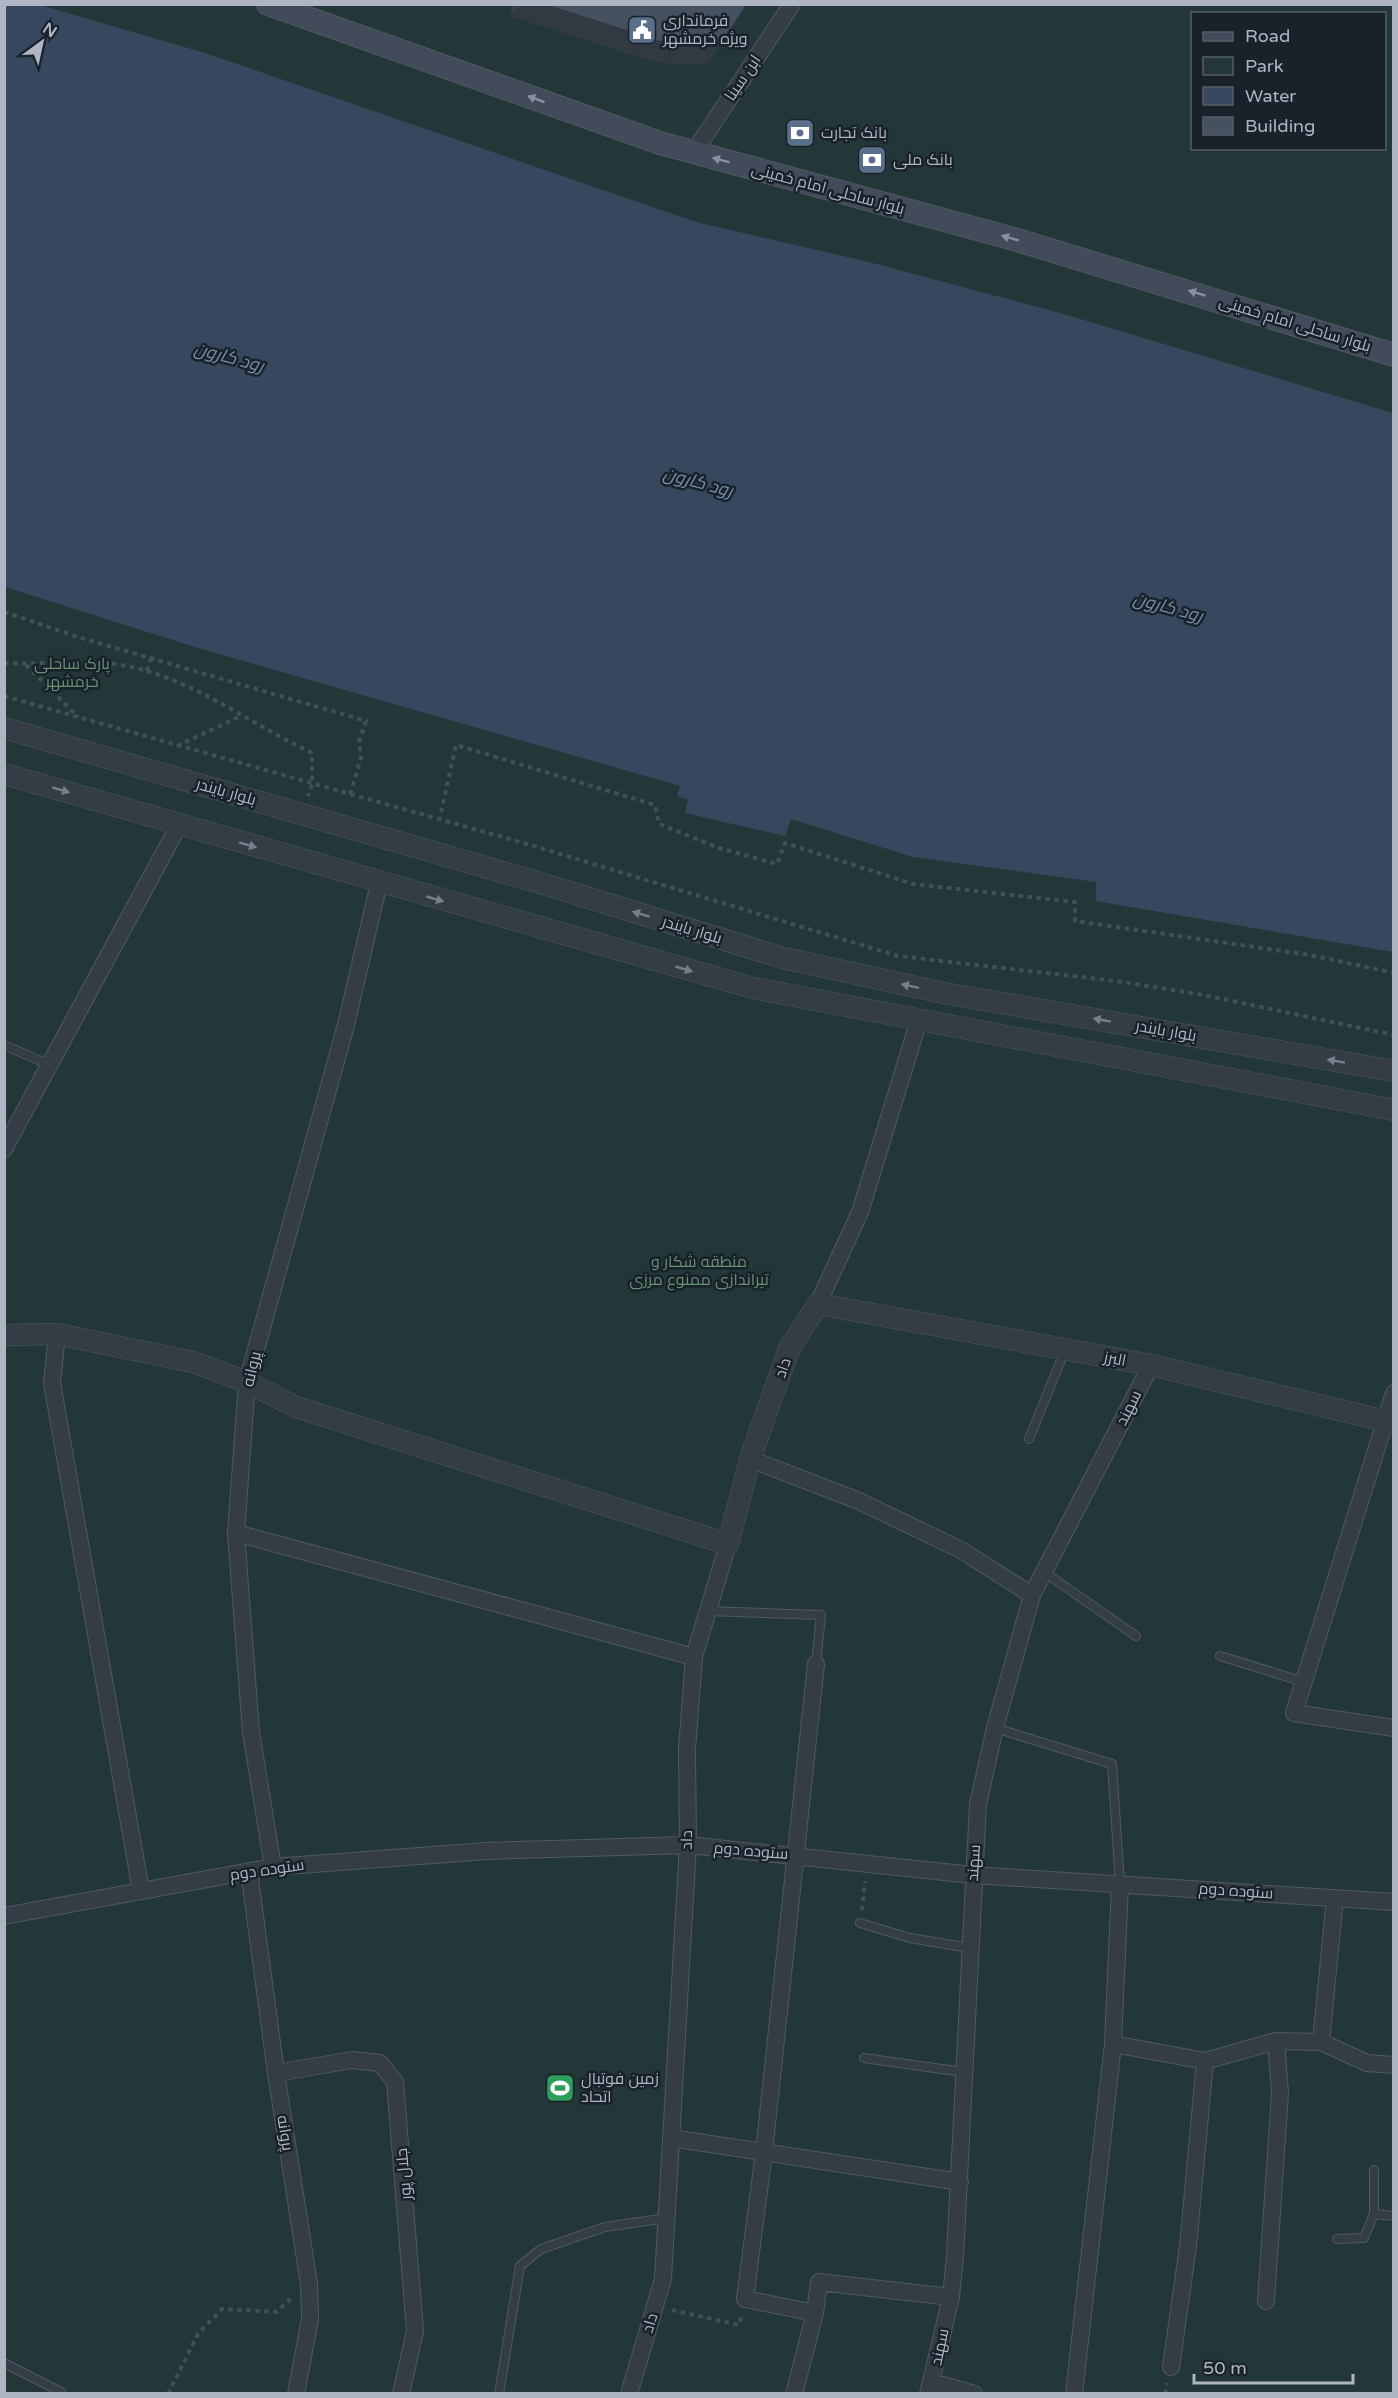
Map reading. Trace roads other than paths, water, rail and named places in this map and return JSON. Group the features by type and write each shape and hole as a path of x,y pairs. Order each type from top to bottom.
{"main road":[{"name":"بلوار ساحلی امام خمینی","path":"268,4 648,139 1014,239 1394,355"}],"street":[{"name":"ابن سینا","path":"694,152 792,4"},
{"name":"بلوار بایندر","path":"4,728 536,881 783,958 944,993 1394,1071"},
{"path":"4,774 753,988 1394,1110"},
{"path":"4,1149 179,825"},
{"name":"پروانه","path":"273,1867 251,1732 236,1533 247,1382 346,1025 379,883"},
{"name":"داد","path":"629,2394 663,2279 688,1845 687,1749 694,1657 728,1544 750,1459 789,1348 827,1305 860,1212 919,1020"},
{"name":"البرز","path":"827,1305 1151,1365 1388,1421"},
{"path":"57,1334 52,1383 141,1891"},
{"path":"4,1335 57,1334 193,1362 247,1382 296,1407 728,1544"},
{"name":"سهند","path":"930,2388 951,2297 960,2182 963,2072 978,1804 995,1728 1032,1595 1151,1365"},
{"path":"1394,1393 1388,1421 1294,1713 1394,1728"},
{"path":"750,1459 859,1501 951,1545 1032,1595"},
{"path":"236,1533 694,1657"},
{"path":"815,2313 745,2299 764,2152 816,1664"},
{"name":"ستوده دوم","path":"4,1916 273,1867 486,1851 688,1845 973,1875 1394,1902"},
{"name":"پروانه","path":"249,1871 276,2073 309,2284 310,2319 296,2394"},
{"path":"1074,2394 1113,2044 1120,1884"},
{"path":"1321,2042 1335,1898"},
{"path":"1113,2044 1205,2061 1276,2041 1321,2042 1367,2063 1394,2066"},
{"path":"1266,2301 1280,2093 1276,2041"},
{"name":"جلال پور","path":"276,2073 352,2060 380,2063 395,2082 415,2331 401,2394"},
{"path":"1171,2367 1188,2247 1205,2061"},
{"path":"671,2138 960,2182"},
{"path":"794,2394 815,2313 819,2283 951,2297"},
{"path":"930,2388 974,2394"}],"lane":[{"path":"4,1045 50,1065"},
{"path":"1029,1439 1066,1350"},
{"path":"1044,1572 1136,1636"},
{"path":"707,1611 820,1615 816,1664"},
{"path":"1220,1656 1304,1682"},
{"path":"995,1728 1112,1764 1120,1884"},
{"path":"860,1923 910,1938 970,1948"},
{"path":"864,2058 963,2072"},
{"path":"1337,2239 1364,2238 1374,2214 1374,2170"},
{"path":"1374,2214 1394,2216"},
{"path":"499,2394 520,2266 541,2249 605,2227 667,2217"},
{"path":"4,2363 63,2393"}],"water":[{"name":"رود کارون","path":"5,4 40,5 205,53 696,222 869,262 1064,314 1393,413 1393,952 1096,901 1096,882 913,857 791,819 785,836 685,813 688,800 677,796 680,786 198,648 5,587"}],"place":[{"name":"فرمانداری ویژه خرمشهر","path":"642,30"},
{"name":"بانک تجارت","path":"800,133"},
{"name":"بانک ملی","path":"872,160"},
{"name":"زمین فوتبال اتحاد","path":"560,2088"}],"park label":[{"name":"پارک ساحلی خرمشهر","path":"72,673"},
{"name":"منطقه شکار و تیراندازی ممنوع مرزی","path":"699,1271"}]}
